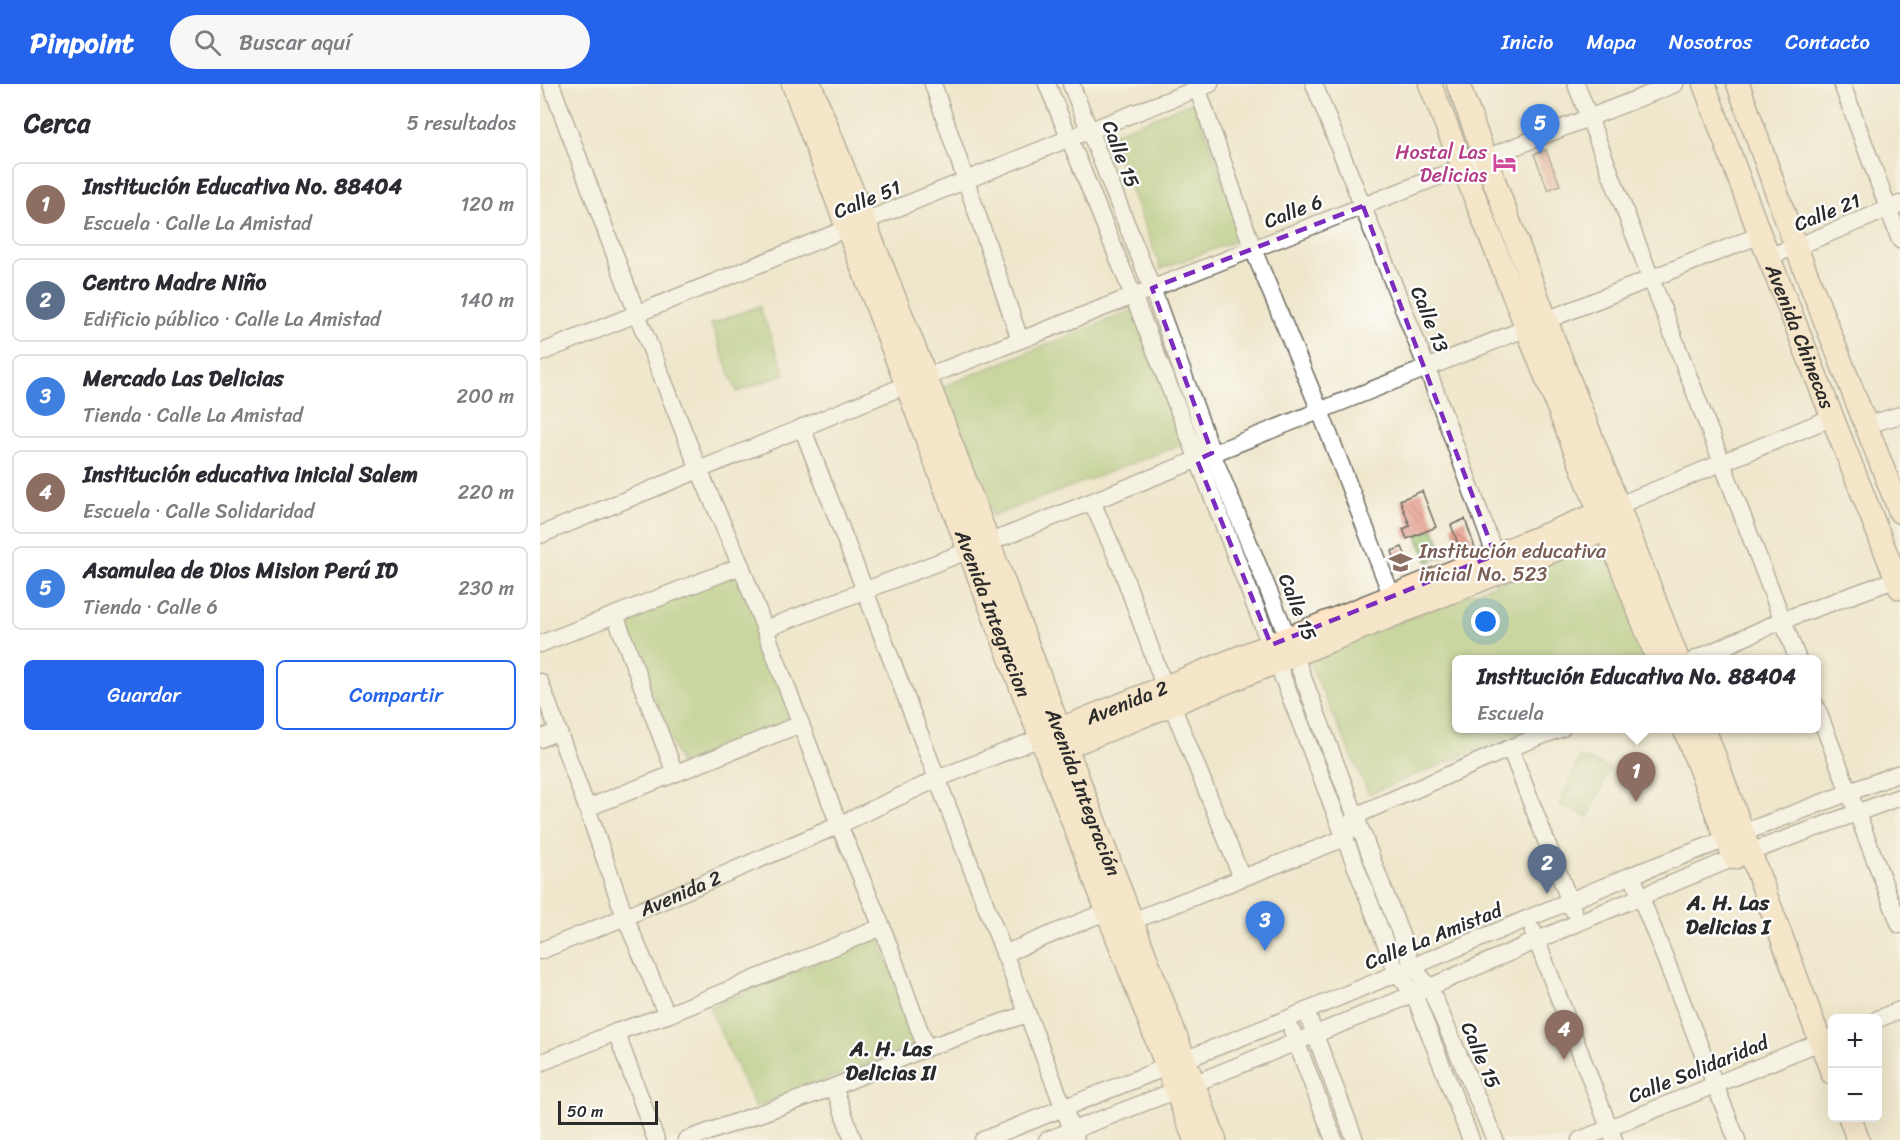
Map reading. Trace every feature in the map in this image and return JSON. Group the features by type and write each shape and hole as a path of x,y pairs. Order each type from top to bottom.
{"main road":[{"path":"793,84 856,226"},
{"path":"810,84 856,226"},
{"path":"1430,84 1462,167 1537,324"},
{"path":"1458,84 1486,158 1537,324 1656,655"},
{"name":"Avenida Chinecas","path":"1738,84 1796,247 1900,512"},
{"name":"Avenida Chinecas","path":"1709,85 1760,235 1898,583"},
{"name":"Avenida Integración","path":"856,226 917,380 979,547 1056,738 1185,1087 1215,1140"},
{"path":"1608,516 1676,655"},
{"name":"Avenida 2","path":"1056,738 1168,696 1395,605 1608,516"},
{"path":"1686,733 1827,1040 1832,1068"},
{"path":"1705,733 1738,845"},
{"path":"1185,1087 1196,1140"},
{"path":"1851,1122 1858,1140"}],"street":[{"path":"550,84 637,314 699,470 741,566 839,825 882,927 926,1048"},
{"path":"933,84 1020,340"},
{"path":"1047,84 1088,180 1133,296 1205,457"},
{"name":"Calle 15","path":"1071,84 1152,288 1205,457 1283,650 1355,816 1405,970 1430,988 1495,1140"},
{"name":"Calle 13","path":"1314,84 1427,368 1499,563"},
{"path":"1576,84 1796,655"},
{"name":"Calle 6","path":"540,535 917,380 1675,84"},
{"path":"1842,84 1894,207 1900,240"},
{"path":"1202,86 1253,249 1320,411 1395,605"},
{"name":"Calle 51","path":"540,353 1202,86"},
{"name":"Calle 21","path":"1769,256 1894,207"},
{"path":"765,629 979,547 1760,235"},
{"path":"1867,425 1900,415"},
{"path":"1608,516 1833,417"},
{"path":"802,428 1074,1135"},
{"path":"1092,501 1121,567 1168,696 1242,878"},
{"path":"540,644 741,566"},
{"path":"1705,655 1783,621 1898,583"},
{"path":"615,615 675,773"},
{"path":"1283,650 1345,838 1405,970 1471,1140"},
{"path":"540,682 625,917 667,1015"},
{"path":"1821,719 1900,925"},
{"path":"587,808 801,724"},
{"path":"540,739 558,731"},
{"path":"1004,954 1122,912 1242,878 1345,838 1355,816 1510,748 1551,733"},
{"name":"Avenida 2","path":"540,951 839,825 937,779 1056,738"},
{"path":"1510,748 1578,923"},
{"name":"Calle La Amistad","path":"1047,1140 1074,1135 1641,898 1738,845 1849,792 1900,773"},
{"name":"Calle La Amistad","path":"983,1140 1287,1019 1632,875 1857,813 1900,797"},
{"path":"1632,875 1737,1140"},
{"path":"1528,919 1612,1134"},
{"path":"540,1063 616,1032 667,1015 882,927"},
{"path":"1882,1017 1900,1010"},
{"path":"1306,1011 1355,1140"},
{"path":"686,1140 834,1087 926,1048 1027,1014"},
{"path":"1287,1019 1334,1140"},
{"path":"616,1032 656,1140"},
{"name":"Calle Solidaridad","path":"1580,1140 1612,1134 1715,1085 1827,1040"},
{"path":"834,1087 853,1140"}],"highlighted area":[{"path":"1363,206 1495,555 1271,645 1197,460 1212,453 1152,288"}],"green space":[{"path":"1195,101 1243,238 1161,269 1110,135"},
{"path":"759,306 785,374 737,392 711,324"},
{"path":"1135,309 1186,443 993,516 942,387"},
{"path":"1434,529 1445,556 1428,562 1417,536"},
{"path":"1607,540 1654,655 1452,655 1452,733 1519,733 1369,794 1307,658"},
{"path":"739,572 796,722 680,764 623,618"},
{"path":"1580,757 1610,768 1589,817 1559,805"},
{"path":"879,937 919,1044 755,1107 709,1007"}],"building":[{"path":"1546,150 1560,185 1548,190 1534,154"},
{"path":"1422,491 1436,527 1407,539 1403,529 1410,526 1400,500"},
{"path":"1465,519 1475,548 1462,554 1451,525"},
{"path":"1402,547 1411,569 1400,574 1392,551"}],"place":[{"name":"Asamulea de Dios Mision Perú ID","path":"1540,154"},
{"name":"Hostal Las Delicias","path":"1505,163"},
{"name":"Institución educativa inicial No. 523","path":"1401,563"},
{"name":"Institución Educativa No. 88404","path":"1636,802"},
{"name":"Centro Madre Niño","path":"1547,894"},
{"name":"Mercado Las Delicias","path":"1265,951"},
{"name":"Institución educativa inicial Salem","path":"1564,1060"}],"district":[{"name":"A. H. Las Delicias I","path":"1728,915"},
{"name":"A. H. Las Delicias II","path":"891,1061"}]}
